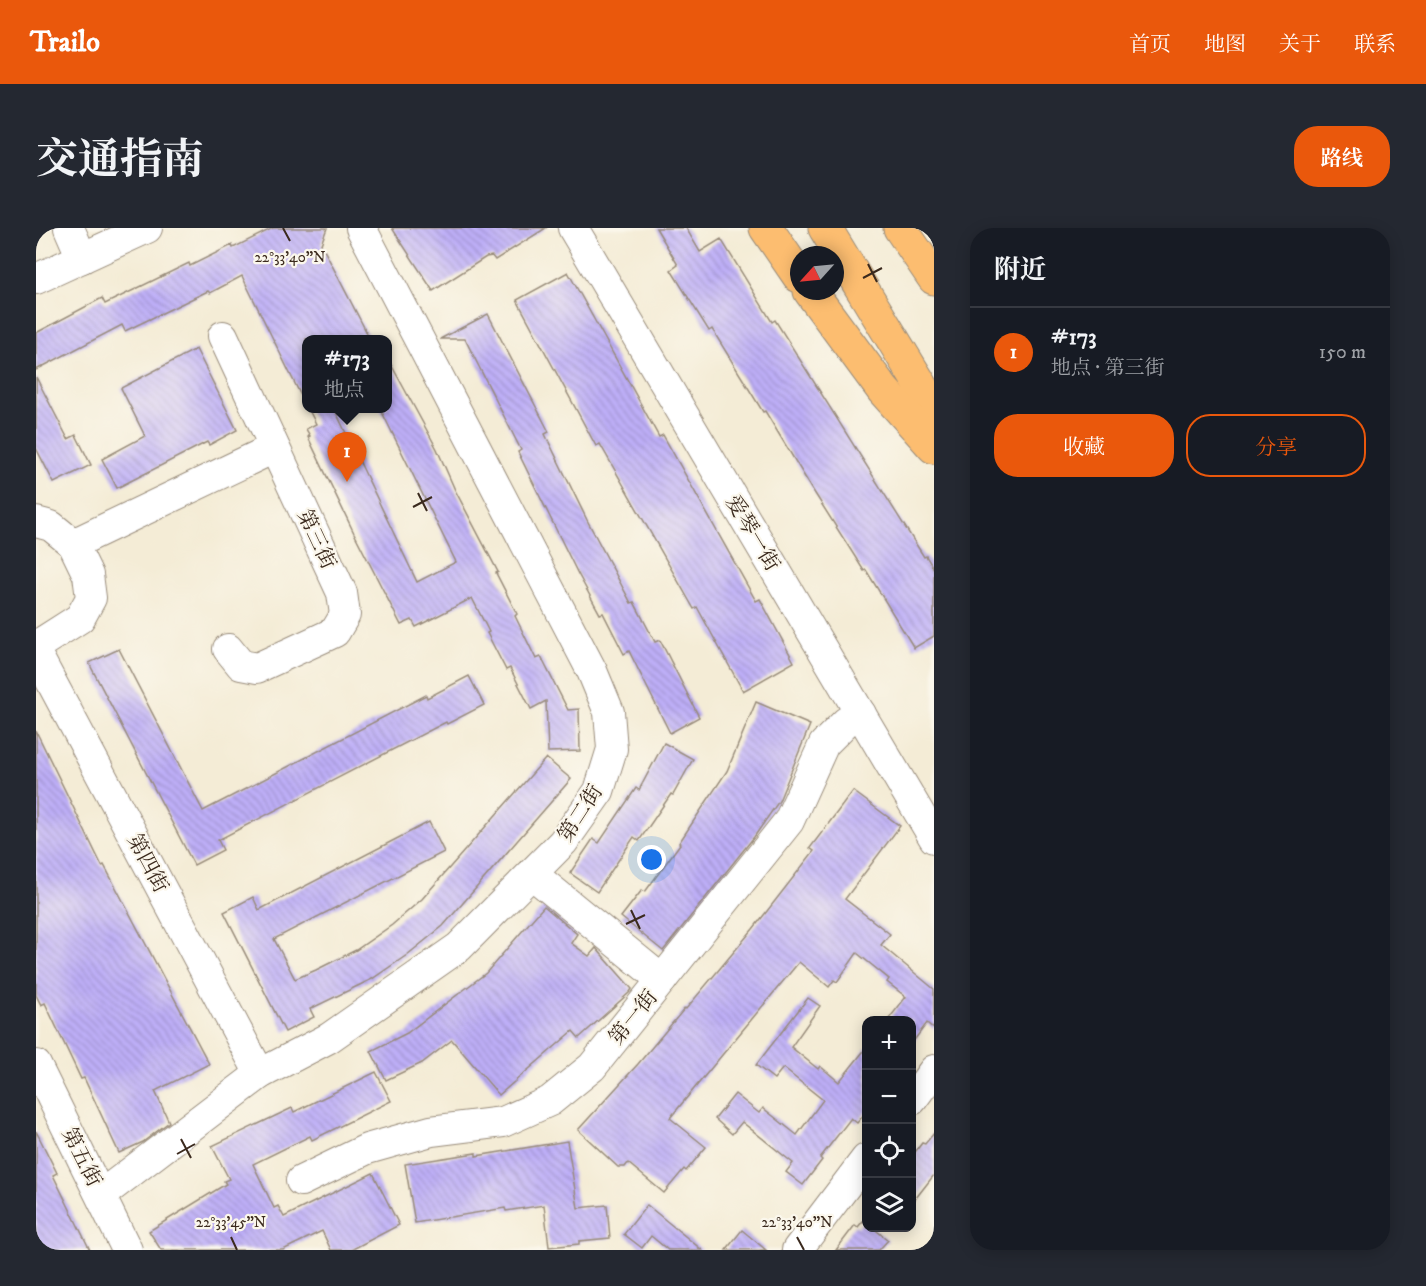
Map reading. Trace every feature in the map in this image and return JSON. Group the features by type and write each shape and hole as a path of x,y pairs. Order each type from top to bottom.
{"highway":[{"path":"766,228 790,263"},
{"path":"825,228 934,407"},
{"path":"900,228 934,278"},
{"path":"817,300 883,390 934,447"}],"street":[{"path":"69,228 82,258"},
{"path":"36,279 147,228"},
{"name":"第二街","path":"101,1195 260,1074 329,1038 459,947 563,842 599,791 612,749 609,712 592,671 361,228"},
{"name":"爱琴一街","path":"573,228 934,837"},
{"name":"第三街","path":"223,336 342,593 345,615 334,632 257,668 242,665 228,649"},
{"path":"73,544 274,448"},
{"path":"36,522 51,526 73,544 88,575 91,598 80,618 36,646"},
{"name":"第四街","path":"36,653 260,1074"},
{"name":"第一街","path":"301,1181 368,1149 431,1131 503,1122 550,1101 592,1067 789,822 824,744 846,722 861,714"},
{"path":"532,874 662,980"},
{"name":"第五街","path":"36,1065 127,1250"},
{"path":"916,1095 934,1070"},
{"path":"797,1250 862,1166"}],"building":[{"path":"273,228 327,228 321,244 368,335 302,335 302,398 242,276 125,331 122,325 36,370 36,333 102,298 105,304 189,263 190,266 232,245 233,248"},
{"path":"392,228 546,228 495,260 492,256 486,257 433,291"},
{"path":"656,228 686,228 700,252 721,239 772,322 775,320 924,557 926,556 934,569 934,636 914,648 765,411 763,412 712,329 709,331 671,270 678,265"},
{"path":"568,272 659,437 663,435 756,601 760,599 794,662 743,691 697,607 694,609 600,444 596,446 517,300"},
{"path":"488,314 549,432 545,434 587,520 631,603 634,602 655,642 660,640 699,717 670,733 629,651 624,654 603,613 600,614 577,572 518,452 521,450 465,339 440,339"},
{"path":"196,349 237,430 209,445 207,442 117,488 102,459 145,436 121,388"},
{"path":"392,366 437,449 455,490 498,572 496,573 536,659 541,657 568,710 579,709 580,751 548,752 546,701 531,709 510,668 506,670 472,598 416,627 412,620 401,625 308,437 310,436 306,429 316,424 310,413 336,413 417,582 456,562 382,413 392,413"},
{"path":"36,377 68,439 76,435 91,465 54,483 36,448"},
{"path":"119,649 203,811 426,695 427,698 469,676 484,705 447,724 446,722 218,840 223,850 194,865 89,663"},
{"path":"756,702 810,725 779,801 754,837 663,951 621,917 642,890 645,892 680,844 727,771"},
{"path":"36,731 102,866 104,865 209,1064 155,1091 169,1122 143,1142 119,1153 45,1003 41,1005 36,995"},
{"path":"664,743 693,759 673,795 671,794 639,841 634,837 597,892 570,873 593,839 599,843 636,788 639,790"},
{"path":"546,758 571,779 443,926 372,979 310,1009 314,1017 285,1032 224,912 253,897 259,910 429,822 444,852 274,939 295,979 316,970 356,950 392,925 422,899"},
{"path":"853,791 900,826 845,899 890,934 881,945 934,989 934,1029 927,1023 916,1038 916,1016 891,1016 906,997 887,982 889,979 857,953 837,982 834,980 829,987 799,962 670,1118 706,1147 664,1193 628,1163 625,1167 618,1167 578,1130 686,1009 753,929 814,851 810,848"},
{"path":"544,906 577,934 571,943 589,956 596,948 632,989 630,992 579,1038 573,1031 499,1095 452,1040 422,1063 386,1080 371,1051 407,1033 486,973"},
{"path":"808,998 820,1006 791,1047 818,1069 820,1066 839,1082 862,1053 862,1117 857,1123 851,1118 820,1158 822,1160 803,1185 786,1172 793,1163 742,1122 732,1134 715,1119 735,1094 759,1113 763,1108 797,1135 823,1100 783,1068 774,1079 756,1065"},
{"path":"376,1072 391,1101 312,1140 310,1136 253,1164 274,1208 278,1206 284,1217 373,1173 399,1225 351,1250 331,1250 322,1231 283,1250 161,1250 149,1231 226,1184 224,1181 229,1179 212,1146 292,1108 294,1112"},
{"path":"36,1131 57,1173 53,1175 90,1250 36,1250"},
{"path":"934,1133 934,1175 916,1198 916,1151 922,1143 925,1144"},
{"path":"567,1141 578,1208 607,1205 610,1238 549,1247 544,1205 506,1211 505,1208 415,1223 405,1164 476,1153 476,1156"},
{"path":"647,1205 702,1250 668,1250 651,1236 642,1248 624,1234"},
{"path":"862,1222 862,1232 878,1232 888,1240 879,1250 836,1250 855,1225 858,1227"},
{"path":"742,1230 766,1250 726,1250"}],"place":[{"name":"#173","path":"347,482"}]}
